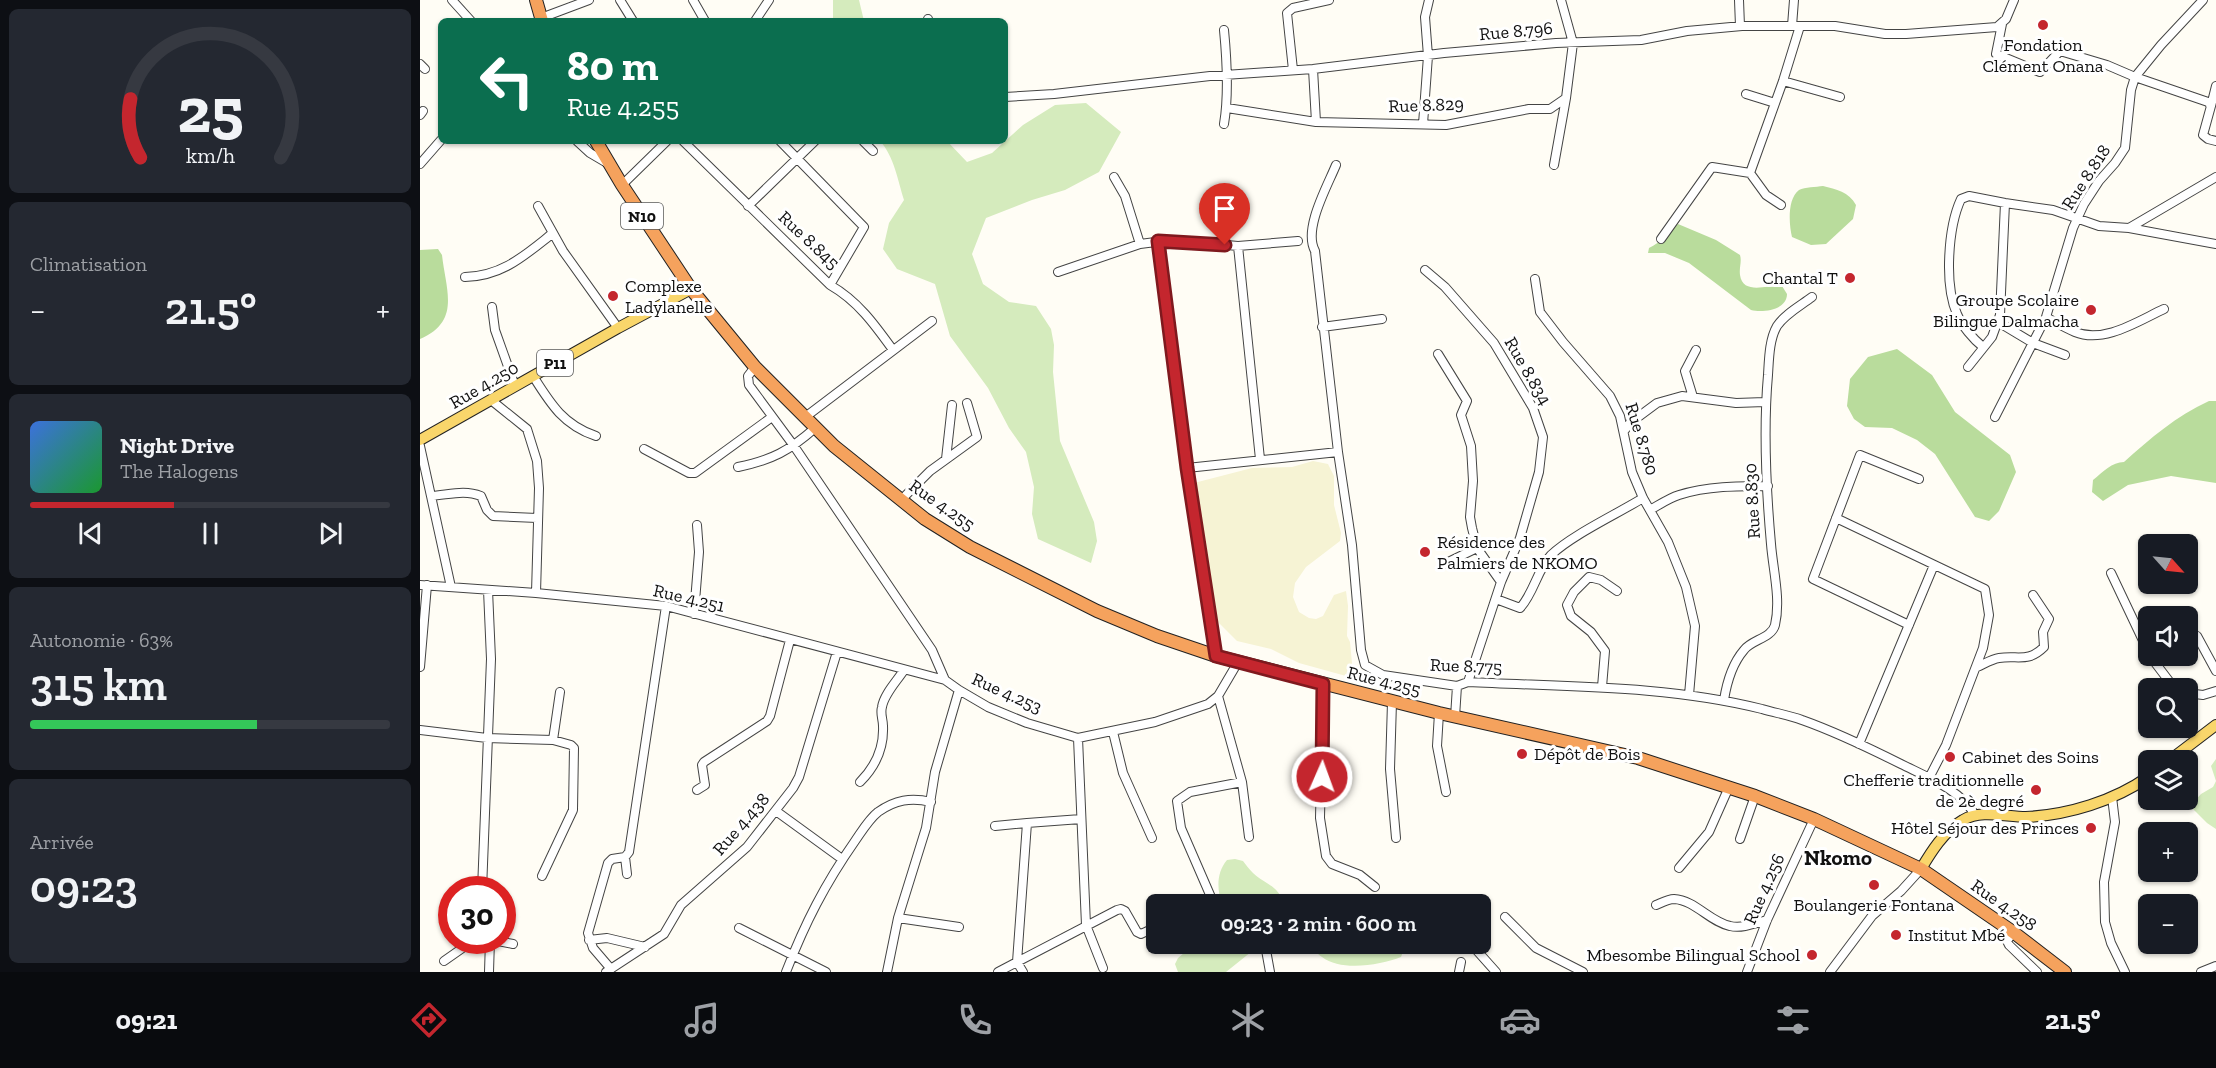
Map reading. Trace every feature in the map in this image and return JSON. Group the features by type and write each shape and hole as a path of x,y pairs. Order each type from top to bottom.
{"highway":[{"path":"536,0 541,18"},
{"name":"N10","path":"598,144 621,185 691,289"},
{"name":"Rue 4.255","path":"691,289 754,367 804,418 901,500 970,547 1098,611 1157,636 1238,662 1439,714 1638,758 1755,796 1814,819 1921,869"},
{"name":"Rue 4.258","path":"1921,869 2013,932 2061,971"}],"main road":[{"name":"Rue 4.250","path":"420,441 691,289"},
{"path":"2183,750 2216,725"},
{"path":"1921,869 1949,831 1963,820 1975,815 2027,817 2052,814 2084,807 2112,797 2138,783"}],"street":[{"path":"452,0 468,18"},
{"path":"547,18 589,0"},
{"path":"620,0 631,18"},
{"path":"693,0 703,18"},
{"path":"757,18 769,0"},
{"path":"1293,70 1287,13 1293,8 1329,0"},
{"path":"1423,124 1428,56 1425,17 1429,0"},
{"path":"1554,165 1573,43 1561,0"},
{"path":"1739,0 1740,26"},
{"path":"1750,173 1783,81 1796,26 1794,0"},
{"path":"2014,0 2002,24 1996,54 2002,58 2040,72 2060,51 2107,65 2204,101 2211,106"},
{"name":"Rue 8.818","path":"1995,417 2046,317 2073,228 2090,194 2125,148 2131,90 2135,77 2168,36 2203,0"},
{"name":"Rue 8.796","path":"1008,97 1226,75 1313,69 1428,56 1573,43 1641,40 1687,31 1740,26 1835,26 1884,34 1906,34 1997,27 2002,24"},
{"path":"1224,30 1227,61 1227,108 1224,124"},
{"path":"1313,69 1316,122"},
{"path":"1783,81 1840,97"},
{"path":"2216,86 2203,135 2216,141"},
{"path":"1746,94 1775,103"},
{"name":"Rue 8.829","path":"1227,108 1316,122 1454,124 1529,109 1550,109 1566,98"},
{"path":"420,164 438,143"},
{"path":"580,144 607,163"},
{"path":"621,185 664,144"},
{"name":"Rue 8.845","path":"686,144 830,285 864,227 783,144"},
{"path":"748,206 811,144"},
{"path":"866,144 873,151"},
{"name":"Rue 8.775","path":"1336,165 1310,235 1315,251 1338,452 1352,545 1361,650 1365,665 1383,675 1457,686 1468,682 1602,687 1724,700 1800,719 1859,744 1929,778 1960,797 1970,806 1975,815"},
{"path":"1661,239 1712,167 1750,173 1759,187 1773,201 1781,205"},
{"path":"1114,177 1125,196 1140,244"},
{"path":"2129,228 2216,177"},
{"path":"1983,347 1957,315 1952,295 1949,252 1964,197 2053,210 2099,226 2129,228 2216,244"},
{"path":"1968,367 1992,337 1998,322 2005,203"},
{"path":"538,206 564,251 618,328"},
{"path":"465,277 480,276 507,267 554,233"},
{"path":"1158,241 1187,468 1216,656"},
{"path":"1058,272 1140,244 1158,241 1189,241 1238,246 1298,241"},
{"path":"1238,246 1260,459"},
{"name":"Rue 8.834","path":"1425,270 1445,287 1494,343 1533,408 1543,437 1539,471 1520,538 1501,582 1468,682"},
{"name":"Rue 8.780","path":"1534,279 1540,312 1610,396 1620,416 1632,472 1643,498 1668,542 1686,587 1695,626 1689,695"},
{"path":"830,285 848,295 861,308 893,350"},
{"name":"Rue 8.830","path":"1724,700 1727,681 1733,665 1743,650 1749,643 1772,632 1775,625 1776,593 1768,486 1766,402 1770,349 1775,329 1783,318 1812,297"},
{"path":"492,307 495,330 515,386"},
{"path":"2046,317 2076,332 2092,336 2120,329 2164,309"},
{"path":"1323,327 1382,319"},
{"path":"804,418 932,321"},
{"path":"1998,322 2033,343 2065,355"},
{"path":"1693,397 1685,371 1696,350"},
{"path":"1438,354 1467,401 1461,415 1470,446 1473,481 1470,517 1477,548 1501,582"},
{"name":"Rue 4.253","path":"754,367 748,376 749,385 794,446 932,650 945,680 959,690 988,707 1027,723 1078,738 1113,732 1182,713 1208,704 1218,696"},
{"path":"533,376 555,409 582,431 596,436"},
{"path":"1624,431 1630,423 1657,403 1682,396 1736,403 1766,402"},
{"path":"491,400 524,425 533,444 539,488 536,593"},
{"path":"901,500 930,471 976,437 967,403"},
{"path":"946,459 952,405"},
{"path":"644,449 689,473 695,473 772,417"},
{"path":"738,467 764,462 794,446 815,429"},
{"path":"420,446 451,587"},
{"path":"1187,468 1338,452"},
{"path":"1909,625 1813,579 1860,455 1919,479"},
{"path":"1650,510 1677,495 1695,491 1730,486 1768,486"},
{"path":"431,496 473,493 481,496 486,510 493,516 537,518"},
{"path":"1496,599 1520,608 1542,567 1551,556 1564,545 1643,498"},
{"path":"1836,518 1985,589 1989,615 1977,667 1946,745 1929,778"},
{"path":"694,614 699,552 697,525"},
{"path":"1444,564 1477,548"},
{"path":"1859,744 1934,565"},
{"path":"2111,573 2138,630"},
{"path":"1602,687 1605,651 1591,632 1571,616 1567,605 1574,592 1589,577 1601,580 1617,591"},
{"path":"420,666 424,585"},
{"name":"Rue 4.251","path":"424,585 666,606 945,680"},
{"path":"482,876 491,659 488,590"},
{"path":"1977,667 1999,658 2023,658 2037,654 2044,647 2043,632 2049,619 2033,595"},
{"path":"609,970 589,940 589,927 608,863 612,859 625,857 629,852 666,606"},
{"path":"2198,638 2216,671"},
{"path":"697,790 705,785 702,765 704,762 767,721 790,640"},
{"name":"Rue 4.438","path":"609,970 664,934 675,912 685,901 747,847 776,811 799,777 837,652"},
{"path":"1238,662 1218,696 1242,782 1249,837"},
{"path":"2158,666 2167,678"},
{"path":"860,782 873,766 880,751 883,702 904,670"},
{"path":"1323,684 1320,818 1322,842 1326,856 1332,864 1360,875 1375,887"},
{"path":"1455,717 1457,686"},
{"path":"887,972 898,918 926,828 935,772 959,690"},
{"path":"2198,694 2216,691"},
{"path":"553,740 560,692"},
{"path":"1392,702 1390,769 1396,838"},
{"path":"1439,714 1437,746 1446,792"},
{"path":"420,730 487,738 553,740 568,743 574,748 573,810 542,876"},
{"path":"1113,732 1123,773 1152,838"},
{"path":"1078,738 1086,925 1103,968"},
{"path":"1210,894 1181,828 1177,801 1190,792 1242,782"},
{"path":"1679,868 1709,832 1729,787"},
{"path":"1740,839 1755,796"},
{"path":"2112,797 2115,822 2104,882 2105,922 2111,943 2125,972"},
{"path":"786,972 818,897 876,813 906,799 931,801"},
{"path":"776,811 842,860"},
{"path":"995,826 1081,819"},
{"name":"Rue 4.256","path":"1747,972 1767,920 1814,819"},
{"path":"1023,972 1017,962 1027,823"},
{"path":"625,857 627,874"},
{"path":"1830,972 1872,916 1901,891 1921,869"},
{"path":"1656,905 1675,899 1693,905 1731,927 1767,920"},
{"path":"998,972 1121,909 1125,911 1137,932 1141,934 1146,932"},
{"path":"1505,917 1536,948 1583,972"},
{"path":"898,918 959,927"},
{"path":"739,928 826,972"},
{"path":"2013,932 2007,941 2009,945 2037,972"},
{"path":"589,940 607,938 645,947"},
{"path":"444,961 454,954"},
{"path":"489,972 490,954"},
{"path":"1267,954 1270,972"},
{"path":"1481,954 1496,972"},
{"path":"1459,972 1461,962"},
{"path":"2201,972 2216,966"}],"shaded area":[{"path":"1313,461 1328,464 1334,476 1334,505 1341,533 1340,541 1306,567 1295,583 1293,597 1299,612 1316,619 1323,616 1334,595 1346,591 1347,636 1350,642 1352,663 1346,676 1299,663 1271,649 1237,641 1216,620 1210,599 1194,483 1252,468 1292,467"}],"green space":[{"path":"833,0 859,0 863,18 833,18"},
{"path":"1086,103 1121,132 1099,172 1065,190 986,218 972,254 983,284 1009,302 1036,306 1051,329 1060,441 1094,522 1097,541 1091,563 1038,539 1032,514 1034,487 1026,452 1009,428 988,388 950,336 935,284 897,269 883,249 889,223 904,200 892,161 882,144 950,144 967,162 992,153 1002,144 1008,144 1008,139 1023,125 1055,105"},
{"path":"1823,186 1846,194 1856,205 1853,219 1826,244 1811,245 1792,237 1790,219 1792,199 1799,190"},
{"path":"1678,224 1716,240 1740,255 1740,275 1746,285 1757,288 1782,286 1787,294 1783,304 1774,309 1751,310 1689,263 1665,253 1648,253 1649,248"},
{"path":"438,249 442,255 448,293 446,314 433,332 420,339 420,250"},
{"path":"1897,349 1932,375 1955,412 2010,455 2016,472 1999,511 1989,521 1975,517 1935,454 1917,440 1892,428 1865,427 1854,419 1847,406 1850,379 1868,357"},
{"path":"2209,401 2216,401 2216,483 2171,476 2128,485 2103,501 2092,492 2093,480 2104,471 2124,462 2154,436"},
{"path":"2216,759 2216,781 2211,766"},
{"path":"2216,781 2216,829 2194,810 2198,810 2198,797 2213,787"},
{"path":"1227,860 1243,861 1253,873 1279,894 1219,894 1219,876"},
{"path":"1183,954 1248,954 1226,972 1178,972 1175,964"},
{"path":"1318,954 1402,954 1401,957 1361,966 1330,962"}],"place":[{"name":"Fondation Clément Onana","path":"2043,25"},
{"name":"Chantal T","path":"1850,278"},
{"name":"Complexe Ladylanelle","path":"613,296"},
{"name":"Groupe Scolaire Bilingue Dalmacha","path":"2091,310"},
{"name":"Résidence des Palmiers de NKOMO","path":"1425,552"},
{"name":"Dépôt de Bois","path":"1522,754"},
{"name":"Cabinet des Soins","path":"1950,757"},
{"name":"Chefferie traditionnelle de 2è degré","path":"2036,790"},
{"name":"Hôtel Séjour des Princes","path":"2091,828"},
{"name":"Boulangerie Fontana","path":"1874,885"},
{"name":"Institut Mbé","path":"1896,935"},
{"name":"Mbesombe Bilingual School","path":"1812,955"}],"district":[{"name":"Nkomo","path":"1838,858"}],"route":[{"path":"1225,245 1189,241 1158,241 1187,468 1216,656 1323,684 1322,777"}]}
